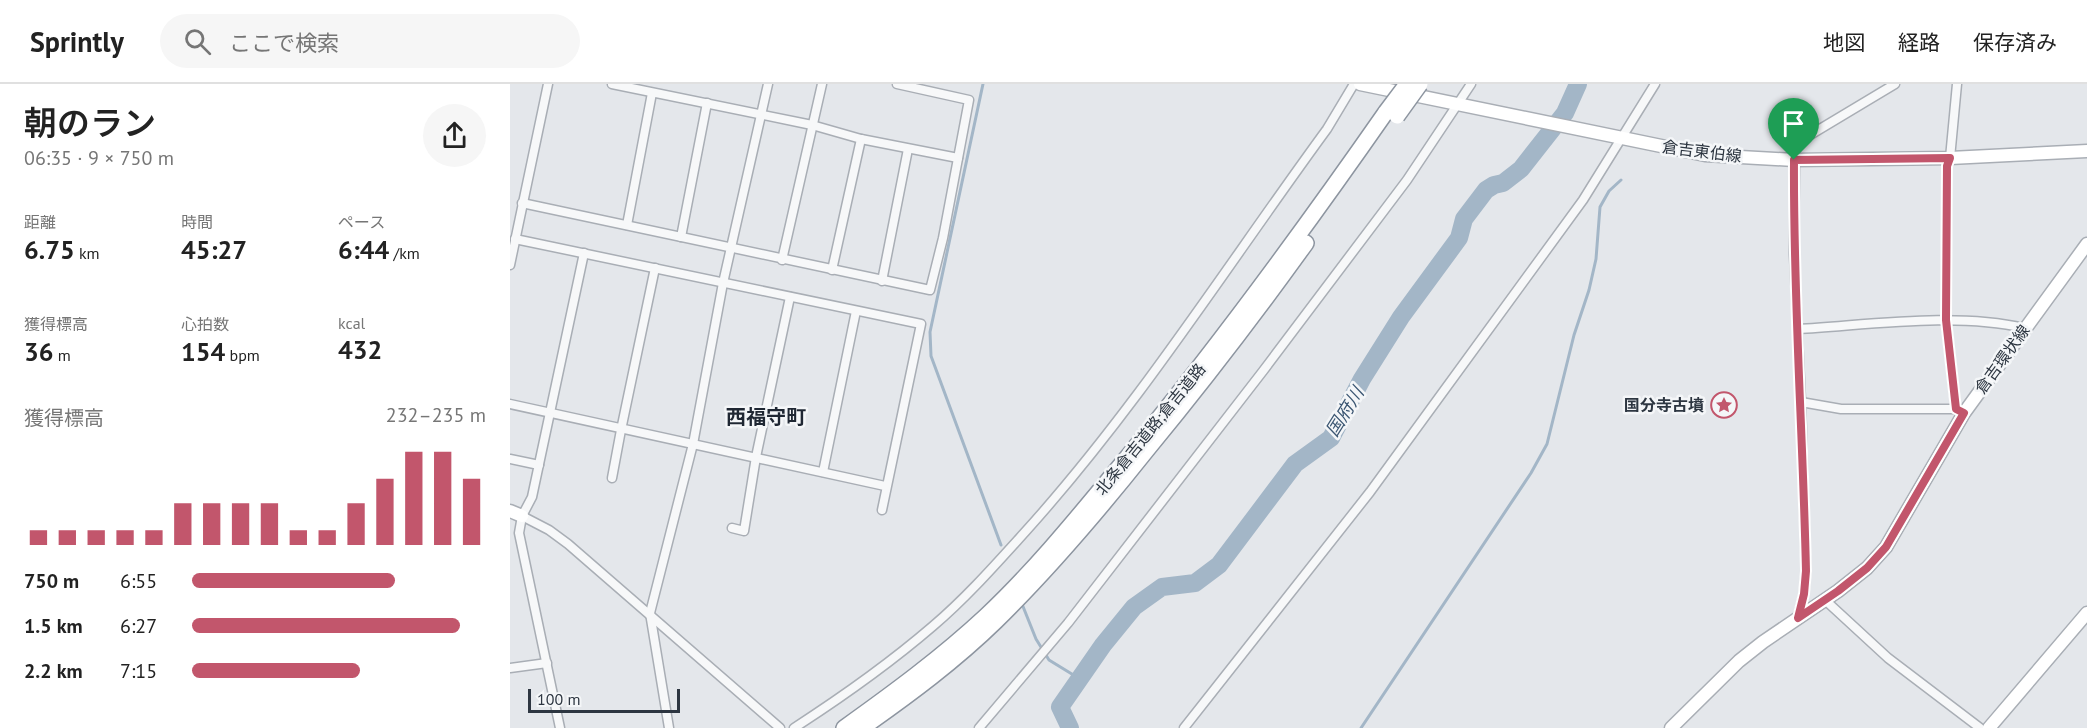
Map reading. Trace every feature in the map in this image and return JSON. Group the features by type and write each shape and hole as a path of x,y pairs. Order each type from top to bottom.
{"highway":[{"name":"北条倉吉道路;倉吉道路","path":"862,728 903,700 995,622 1038,578 1100,508 1194,393 1264,301 1392,114 1407,84"},
{"name":"北条倉吉道路;倉吉道路","path":"844,728 941,656 988,614 1031,570 1186,386 1392,114 1420,84"}],"main road":[{"name":"倉吉東伯線","path":"1360,84 1705,154 1794,160 1950,158 2087,151"},
{"name":"倉吉環状線","path":"1671,728 1739,661 1867,568 1886,547 1960,411 2087,244"},
{"path":"1989,728 2087,614"}],"street":[{"path":"510,265 548,84"},
{"path":"612,84 958,158"},
{"path":"669,728 650,613 693,444 730,247 768,84"},
{"path":"782,260 822,84"},
{"path":"522,203 930,290 943,238 969,100 897,84"},
{"path":"794,728 834,702 933,626 1005,555 1053,502 1137,397 1327,129 1354,84"},
{"path":"979,728 1068,623 1147,523 1407,180 1471,84"},
{"path":"1184,728 1370,492 1583,200 1655,84"},
{"path":"1798,618 1804,594 1806,571 1802,402 1794,254 1794,160 1800,141 1895,84"},
{"path":"1802,402 1841,409 1960,411 1946,320 1947,166 1950,158 1957,84"},
{"path":"627,225 652,93"},
{"path":"681,237 707,103"},
{"path":"832,270 861,139"},
{"path":"882,281 908,149"},
{"path":"515,239 921,324 885,486 882,510"},
{"path":"516,514 532,497 552,412 584,253"},
{"path":"612,478 655,268"},
{"path":"732,528 744,531 756,457 790,297"},
{"path":"823,472 856,311"},
{"path":"1798,329 1946,320 1979,321 2024,328"},
{"path":"510,405 552,412 621,430 885,486"},
{"path":"510,459 539,465"},
{"path":"516,514 549,530 568,544 780,728"},
{"path":"516,514 560,728"},
{"path":"1825,600 1888,658 1980,728"},
{"path":"510,668 548,663"}],"waterway":[{"path":"983,84 930,332 931,356 1001,545"},
{"name":"国府川","path":"1070,728 1060,707 1103,645 1134,607 1162,587 1195,583 1219,565 1295,464 1331,438 1362,379 1401,317 1459,238 1464,219 1486,190 1503,183 1521,169 1565,113 1578,84"},
{"path":"1361,728 1531,473 1547,444 1574,335 1589,290 1596,259 1600,207 1609,191 1621,180"},
{"path":"1022,604 1036,639 1049,660 1080,679"}],"place":[{"name":"国分寺古墳","path":"1724,405"}],"district":[{"name":"西福守町","path":"766,417"}],"route":[{"path":"1950,158 1947,166 1946,320 1956,409 1964,413 1886,547 1867,568 1798,618 1804,594 1806,571 1802,402 1794,254 1794,160 1950,158"}]}
